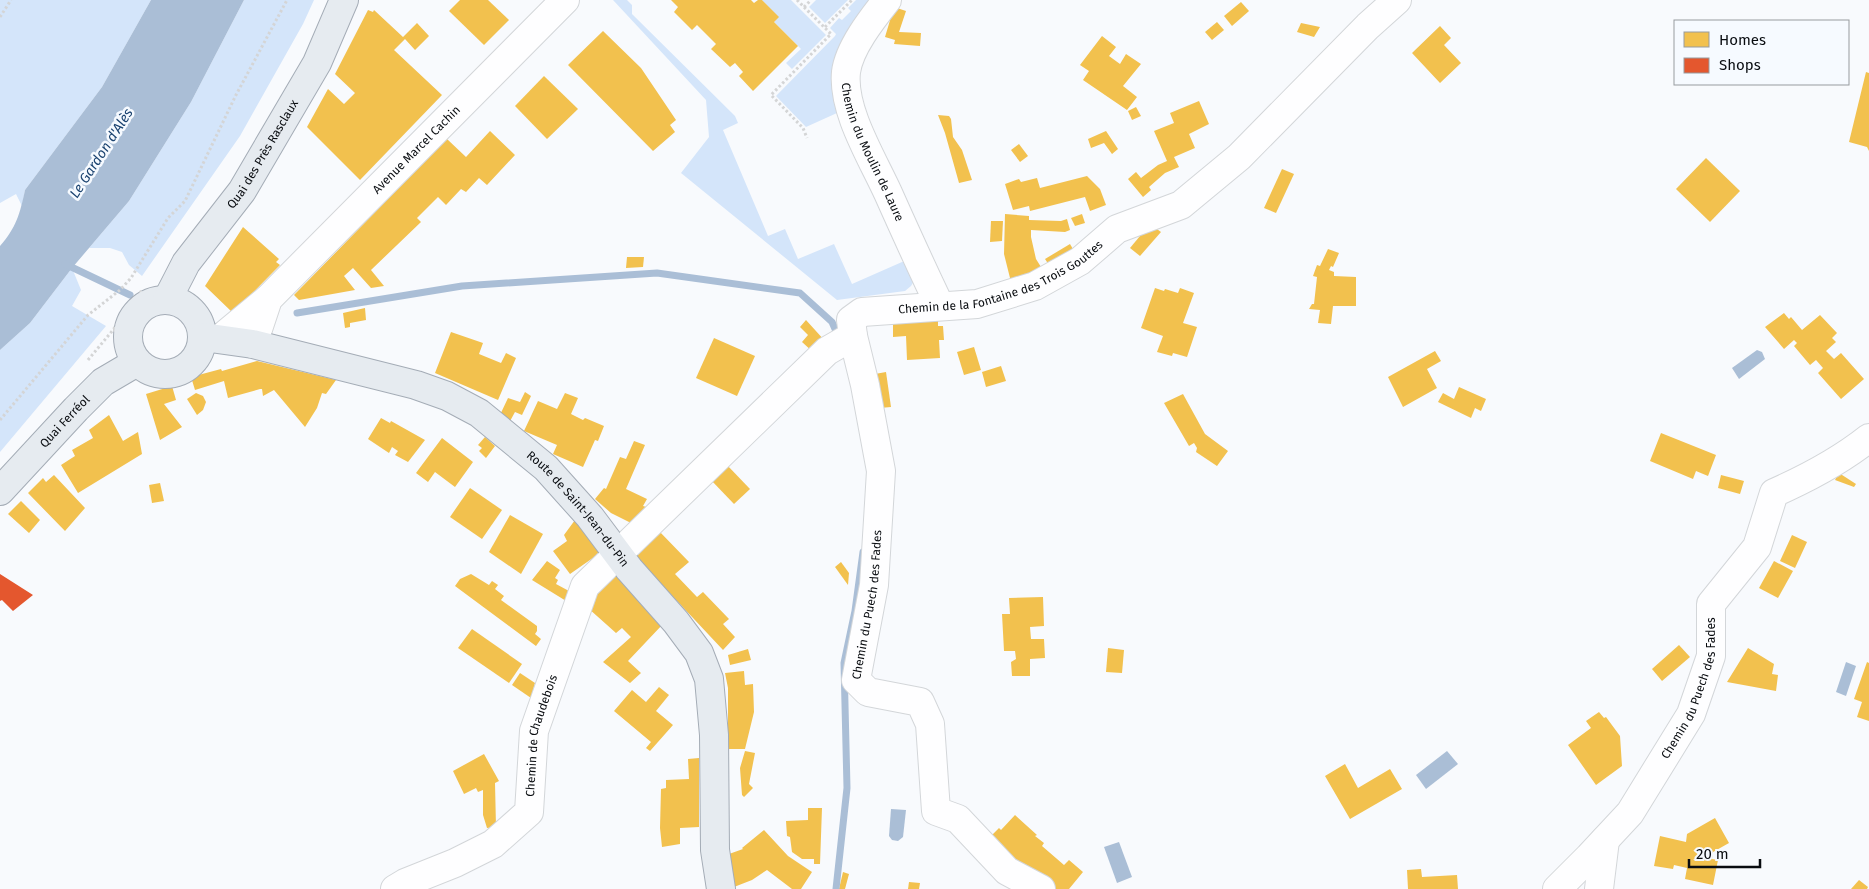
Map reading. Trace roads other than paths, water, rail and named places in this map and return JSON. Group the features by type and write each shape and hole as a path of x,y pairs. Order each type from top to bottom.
{"main road":[{"name":"Quai des Près Rasclaux","path":"166,300 186,263 242,191 317,63 344,0"},
{"path":"166,300 178,302 188,307 212,338 201,348 196,358 188,367 168,375 156,374 137,362 121,331 146,306 156,301 166,300"},
{"name":"Route de Saint-Jean-du-Pin","path":"212,338 253,344 416,385 447,396 479,413 546,468 590,517 699,653 709,679 714,735 715,850 721,889"},
{"name":"Quai Ferréol","path":"0,491 76,409 104,382 137,362"}],"street":[{"name":"Avenue Marcel Cachin","path":"212,338 268,299 565,0"},
{"name":"Chemin du Moulin de Laure","path":"887,0 870,23 850,59 846,71 846,89 850,107 862,137 940,306"},
{"name":"Chemin de la Fontaine des Trois Gouttes","path":"852,336 851,320 862,312 977,304 1035,286 1080,261 1117,229 1181,205 1239,156 1368,26 1397,0"},
{"name":"Avenue Marcel Cachin","path":"253,344 268,299"},
{"path":"617,553 827,351 852,336"},
{"name":"Chemin du Puech des Fades","path":"852,336 865,384 881,471 874,585 856,680 868,692 920,702 930,724 936,812 958,819 1007,871 1041,889"},
{"name":"Chemin du Puech des Fades","path":"1557,889 1630,813 1691,714 1710,656 1711,604 1757,547 1774,493 1812,476 1869,438"},
{"name":"Chemin de Chaudebois","path":"395,889 405,882 455,863 493,844 529,812 534,731 585,586 617,553"},
{"path":"1599,889 1605,840"}],"water":[{"name":"Le Gardon d'Alès","path":"151,0 244,0 191,102 129,201 72,268 30,323 0,350 0,246 17,220 25,190 102,87"},
{"path":"1757,350 1762,352 1765,359 1739,379 1732,368"},
{"path":"1846,662 1856,666 1846,696 1836,692"},
{"path":"1447,751 1458,764 1426,789 1416,775"},
{"path":"891,809 906,810 903,837 898,841 892,840 889,836"},
{"path":"1119,842 1132,877 1117,883 1104,847"}],"waterway":[{"path":"65,264 130,295"},
{"path":"297,313 462,286 657,273 800,293 832,322 839,338"},
{"path":"836,889 847,788 844,663 855,611 863,552"}]}
